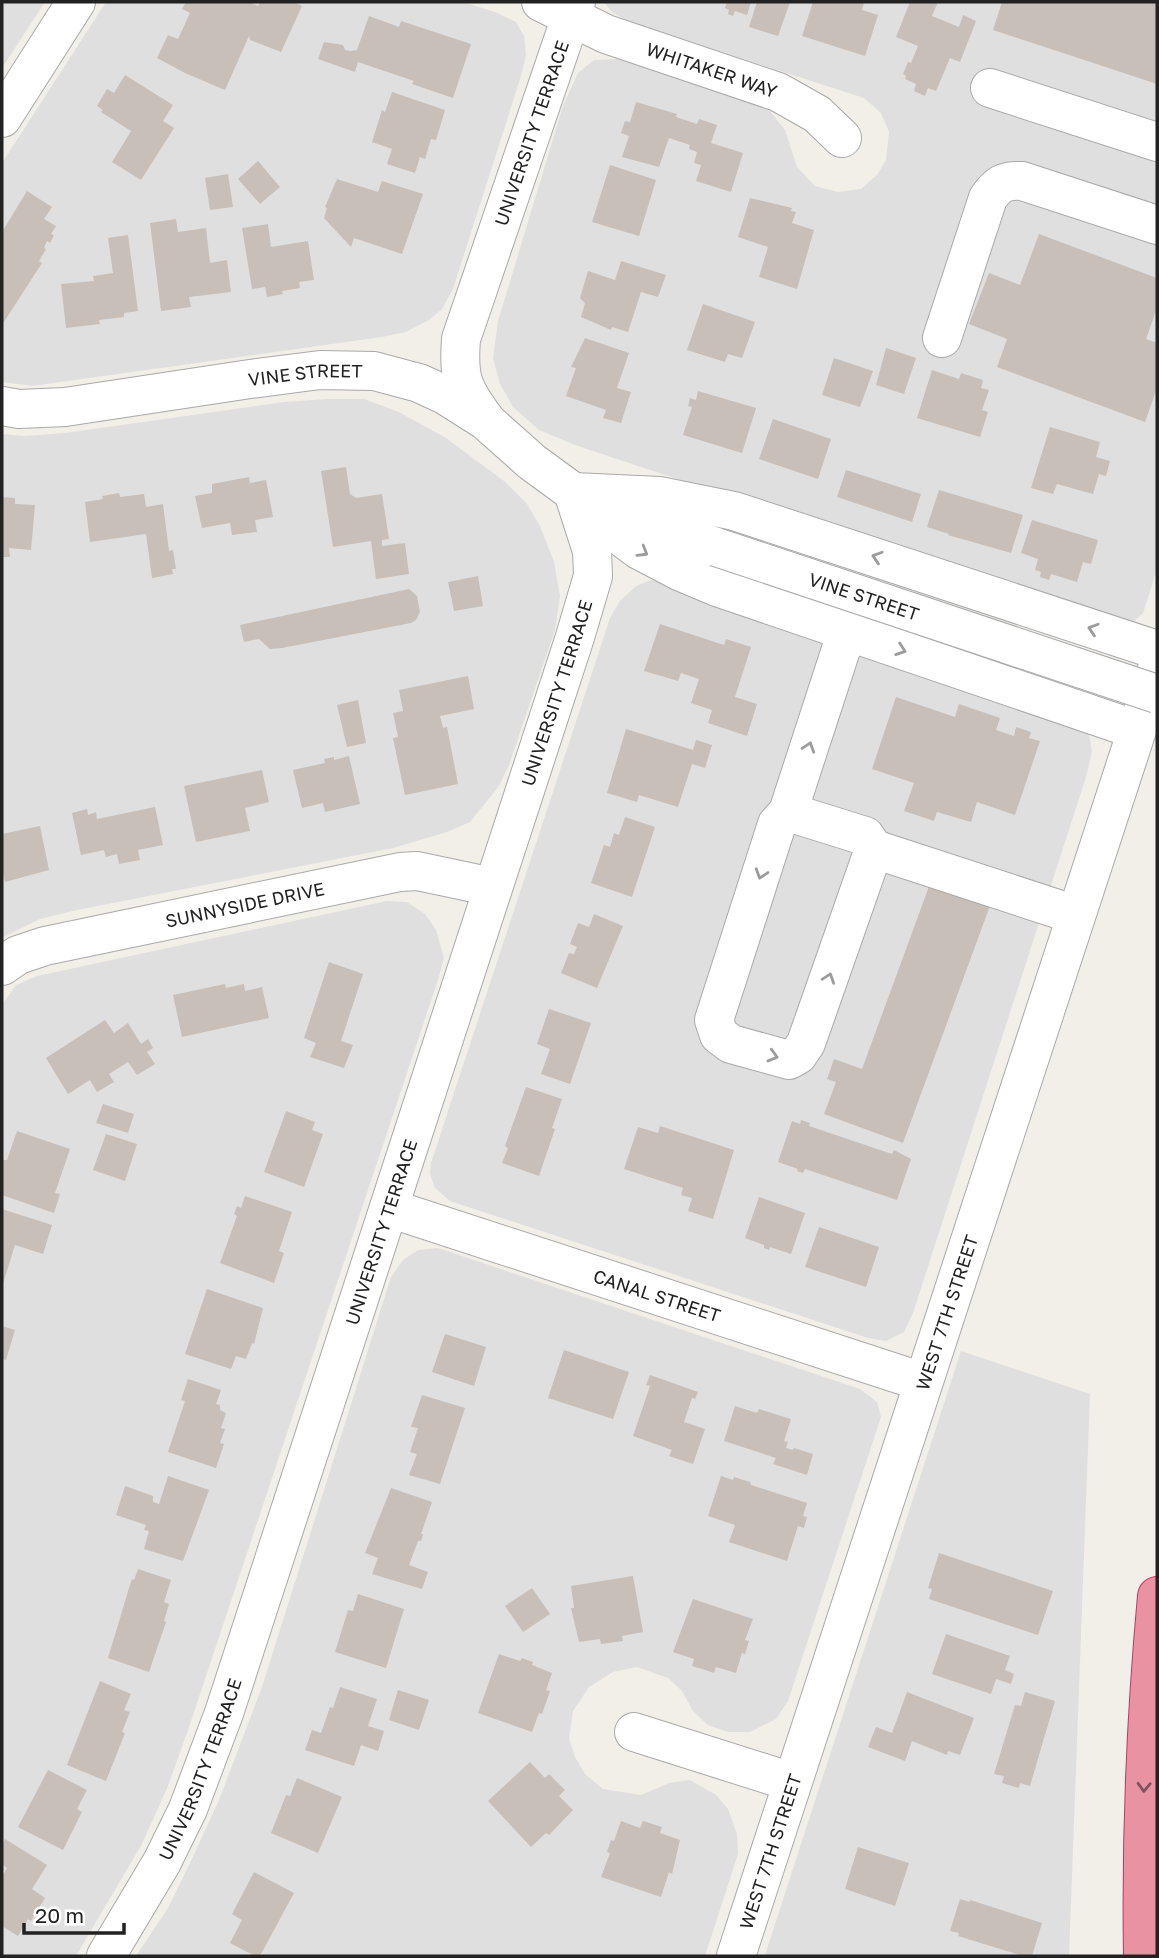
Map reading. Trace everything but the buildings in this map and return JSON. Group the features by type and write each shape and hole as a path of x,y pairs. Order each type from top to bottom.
{"highway":[{"path":"1143,1956 1142,1842 1157,1596"}],"street":[{"path":"2,118 76,2"},
{"name":"WHITAKER WAY","path":"562,7 606,34 778,92 817,114 842,138"},
{"name":"UNIVERSITY TERRACE","path":"486,421 467,394 459,368 461,339 562,7"},
{"path":"990,88 1157,142"},
{"path":"942,338 988,198 998,184 1008,180 1022,181 1157,225"},
{"name":"VINE STREET","path":"2,406 19,409 65,407 320,370 374,371 419,383 445,394 486,421 573,492 607,526 639,550 679,571 717,587 1137,730"},
{"path":"573,492 660,496 734,511 1157,650"},
{"name":"UNIVERSITY TERRACE","path":"106,1956 162,1862 188,1809 223,1713 593,576 592,551 573,492"},
{"name":"VINE STREET","path":"573,492 610,510 716,547 1157,694"},
{"path":"847,631 788,812 777,824 714,1020 719,1035 731,1044 789,1060 798,1055 806,1043 874,849"},
{"name":"WEST 7TH STREET","path":"736,1956 1157,669"},
{"path":"788,812 865,836 874,849 1076,915"},
{"name":"SUNNYSIDE DRIVE","path":"2,967 18,955 46,946 400,872 417,871 493,887"},
{"name":"CANAL STREET","path":"389,1208 923,1382"},
{"path":"634,1732 792,1782"}],"shaded area":[{"path":"2,2 45,2 2,68"},
{"path":"106,2 463,2 516,22 524,36 526,55 521,76 453,289 442,309 429,320 406,332 382,337 32,386 2,382 2,163"},
{"path":"604,2 1157,2 1157,569 1143,613 1132,623 1107,622 575,445 539,430 513,407 500,384 493,358 498,321 563,106 578,73 594,60 617,59 749,100 769,110 785,130 797,167 815,186 838,192 861,189 877,175 886,160 889,132 881,113 864,98 633,24 612,12"},
{"path":"364,399 399,412 446,438 504,481 527,504 540,526 554,562 560,596 555,630 509,765 499,786 470,822 447,832 393,848 77,910 40,919 2,938 2,434 25,436 65,433 284,402"},
{"path":"651,580 1073,721 1089,734 1092,752 1086,777 913,1313 904,1332 886,1341 868,1338 450,1201 435,1188 430,1174 431,1163 610,618 620,601 636,586"},
{"path":"387,901 407,902 425,914 436,930 444,958 168,1786 142,1844 76,1956 2,1956 2,1005 16,985 37,976"},
{"path":"438,1248 860,1389 877,1402 881,1417 788,1701 776,1719 750,1732 728,1732 708,1725 693,1711 682,1691 668,1678 637,1667 613,1672 589,1687 573,1711 569,1738 575,1757 585,1774 603,1789 641,1795 669,1783 690,1780 716,1795 728,1809 737,1834 738,1854 705,1956 136,1956 168,1908 191,1861 219,1800 262,1687 391,1277 403,1260 418,1250"},
{"path":"961,1351 1090,1394 1069,1956 768,1956 765,1955"}]}
